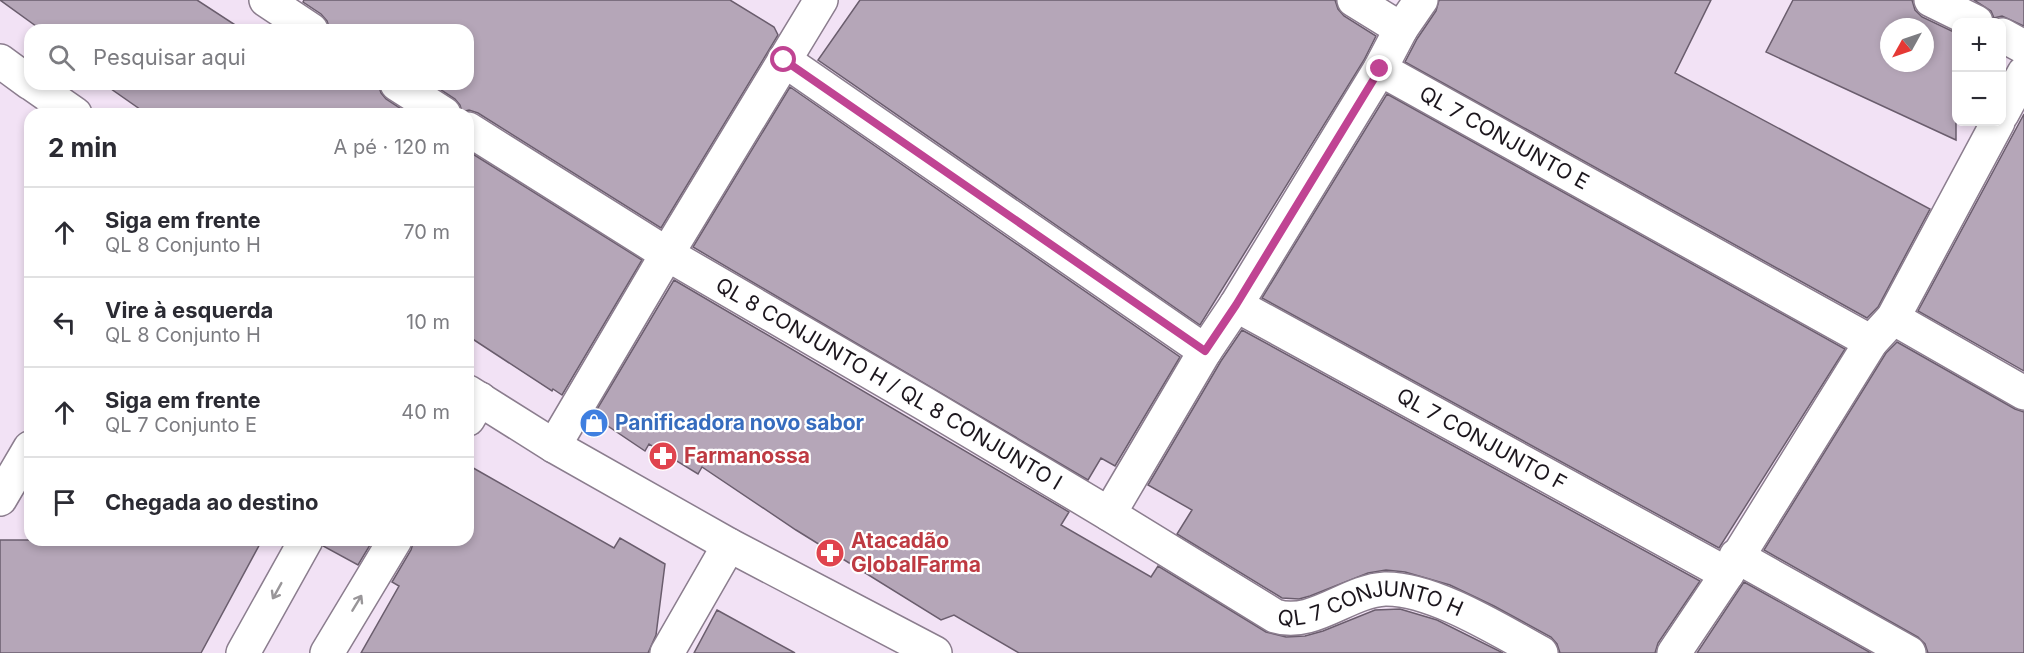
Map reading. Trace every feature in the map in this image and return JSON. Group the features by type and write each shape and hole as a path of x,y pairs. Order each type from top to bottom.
{"street":[{"path":"266,0 303,24"},
{"path":"1354,0 1401,29"},
{"path":"1109,514 1205,351 1236,305 1380,69 1401,29 1421,0"},
{"path":"1931,0 1968,18"},
{"path":"554,446 784,60 812,3"},
{"path":"2006,38 2024,47"},
{"path":"784,60 1205,351"},
{"path":"0,62 24,78"},
{"name":"QL 7 CONJUNTO E","path":"1380,69 1871,342"},
{"path":"2006,105 2024,73"},
{"path":"41,90 66,108"},
{"path":"406,90 435,108"},
{"path":"1674,653 1732,565 1871,342 1893,318 1996,126"},
{"name":"QL 8 CONJUNTO H / QL 8 CONJUNTO I","path":"474,133 667,254 1109,514"},
{"name":"QL 7 CONJUNTO F","path":"1236,305 1732,565 1910,653"},
{"path":"1893,318 2024,393"},
{"path":"474,404 554,446 729,545 935,653"},
{"path":"0,499 24,458"},
{"name":"QL 7 CONJUNTO H","path":"1109,514 1275,616 1283,618 1308,615 1362,594 1383,589 1405,591 1436,600 1541,653"},
{"path":"667,653 729,545"},
{"path":"243,653 303,546"},
{"path":"327,653 391,546"}],"building":[{"path":"0,0 197,0 234,24 33,24"},
{"path":"304,0 730,0 774,27 778,35 661,228 474,112 474,108 461,108 455,99 441,90 474,90 474,24 328,24 321,14 303,2"},
{"path":"860,0 1335,0 1344,16 1376,36 1364,60 1200,325 818,60"},
{"path":"1439,0 1711,0 1675,73 1930,209 1878,307 1867,318 1405,62 1436,11"},
{"path":"1793,0 1912,0 1915,10 1924,18 1880,18 1880,72 1934,72 1934,23 1952,31 1952,126 1956,126 1956,140 1766,52"},
{"path":"1974,0 2024,0 2024,26 2002,16 1994,18 1991,11"},
{"path":"790,87 1180,357 1115,466 1101,458 1088,480 693,247"},
{"path":"113,90 380,90 386,99 400,108 138,108"},
{"path":"1387,94 1845,349 1719,548 1262,298"},
{"path":"2024,114 2024,371 1918,311"},
{"path":"474,155 642,260 562,395 553,389 552,391 474,340"},
{"path":"674,280 1069,512 1061,525 1151,577 1158,566 1266,632 1286,637 1305,636 1375,610 1400,609 1437,620 1503,653 1019,653 954,615 941,620 796,530 702,467 698,474 649,444 645,451 593,416"},
{"path":"1242,330 1700,581 1658,643 1655,653 1560,653 1551,637 1494,606 1450,585 1405,572 1386,570 1368,573 1310,596 1299,599 1282,598 1177,534 1192,510 1148,485 1221,361"},
{"path":"1897,342 2024,412 2024,653 1928,653 1925,644 1918,637 1764,550 1886,353"},
{"path":"474,468 614,548 620,538 665,564 656,635 648,653 361,653 399,586 392,582 412,546 474,546"},
{"path":"0,540 24,540 24,546 259,546 201,653 0,653"},
{"path":"323,546 369,546 358,565"},
{"path":"1744,582 1871,653 1697,653"},
{"path":"717,610 795,653 694,653"}],"place":[{"name":"Panificadora novo sabor","path":"594,423"},
{"name":"Farmanossa","path":"663,456"},
{"name":"Atacadão GlobalFarma","path":"830,553"}],"route":[{"path":"784,60 1205,351 1236,305 1380,69"}]}
